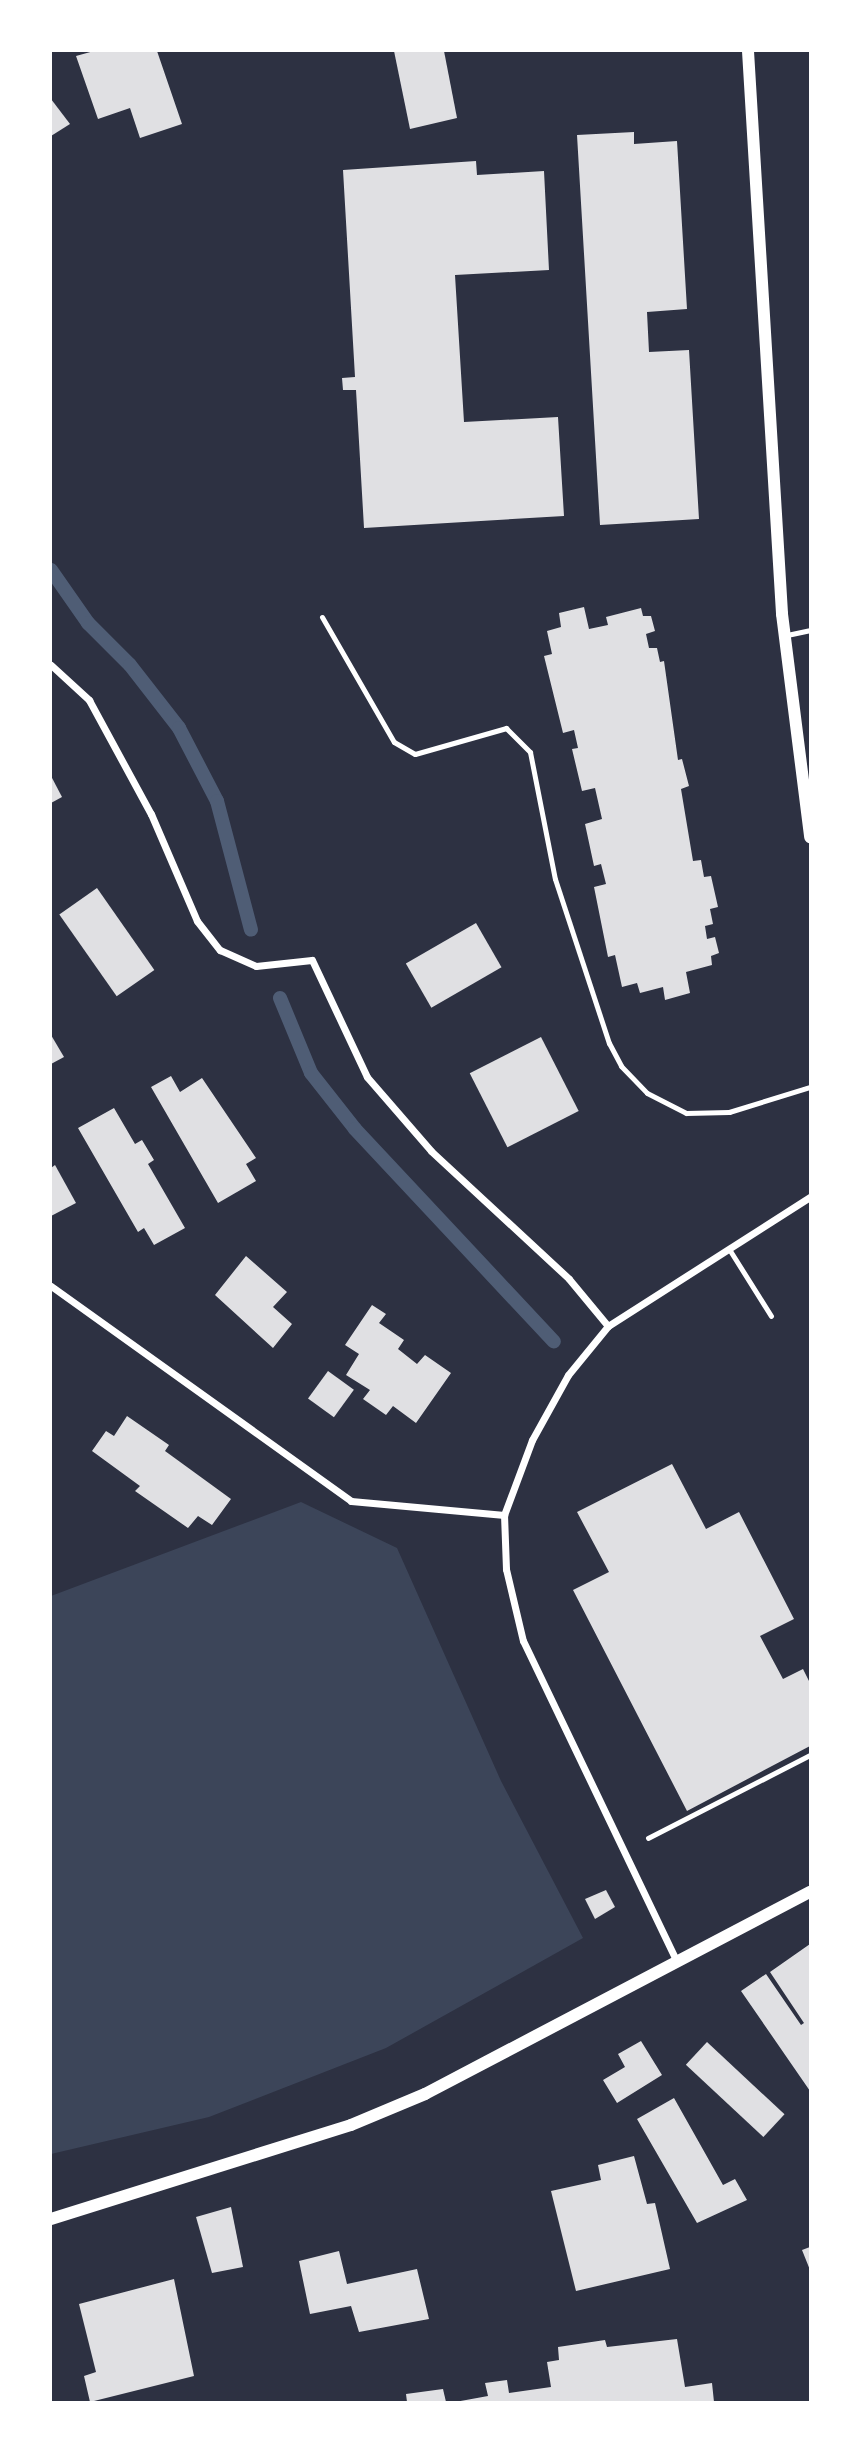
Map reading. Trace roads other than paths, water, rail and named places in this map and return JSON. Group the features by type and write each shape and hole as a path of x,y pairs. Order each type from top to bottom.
{"street":[{"path":"748,51 784,636 810,837"},
{"path":"51,666 89,700 151,814 197,922 220,950 256,966 312,960 367,1077 431,1152 569,1279 608,1326"},
{"path":"677,1962 523,1641 506,1569 504,1515 532,1440 568,1375 608,1326 810,1197"},
{"path":"51,1286 351,1501 504,1515"},
{"path":"51,2219 363,2120 470,2073 810,1892"}],"lane":[{"path":"322,617 394,742 415,754 506,728 530,752 555,879 609,1043 621,1066 647,1093 686,1113 729,1112 810,1087"},
{"path":"784,636 810,630"},
{"path":"729,1249 771,1316"}],"waterway":[{"path":"51,570 88,623 130,665 179,728 217,801 251,930"},
{"path":"280,998 311,1073 355,1129 554,1342"}]}
